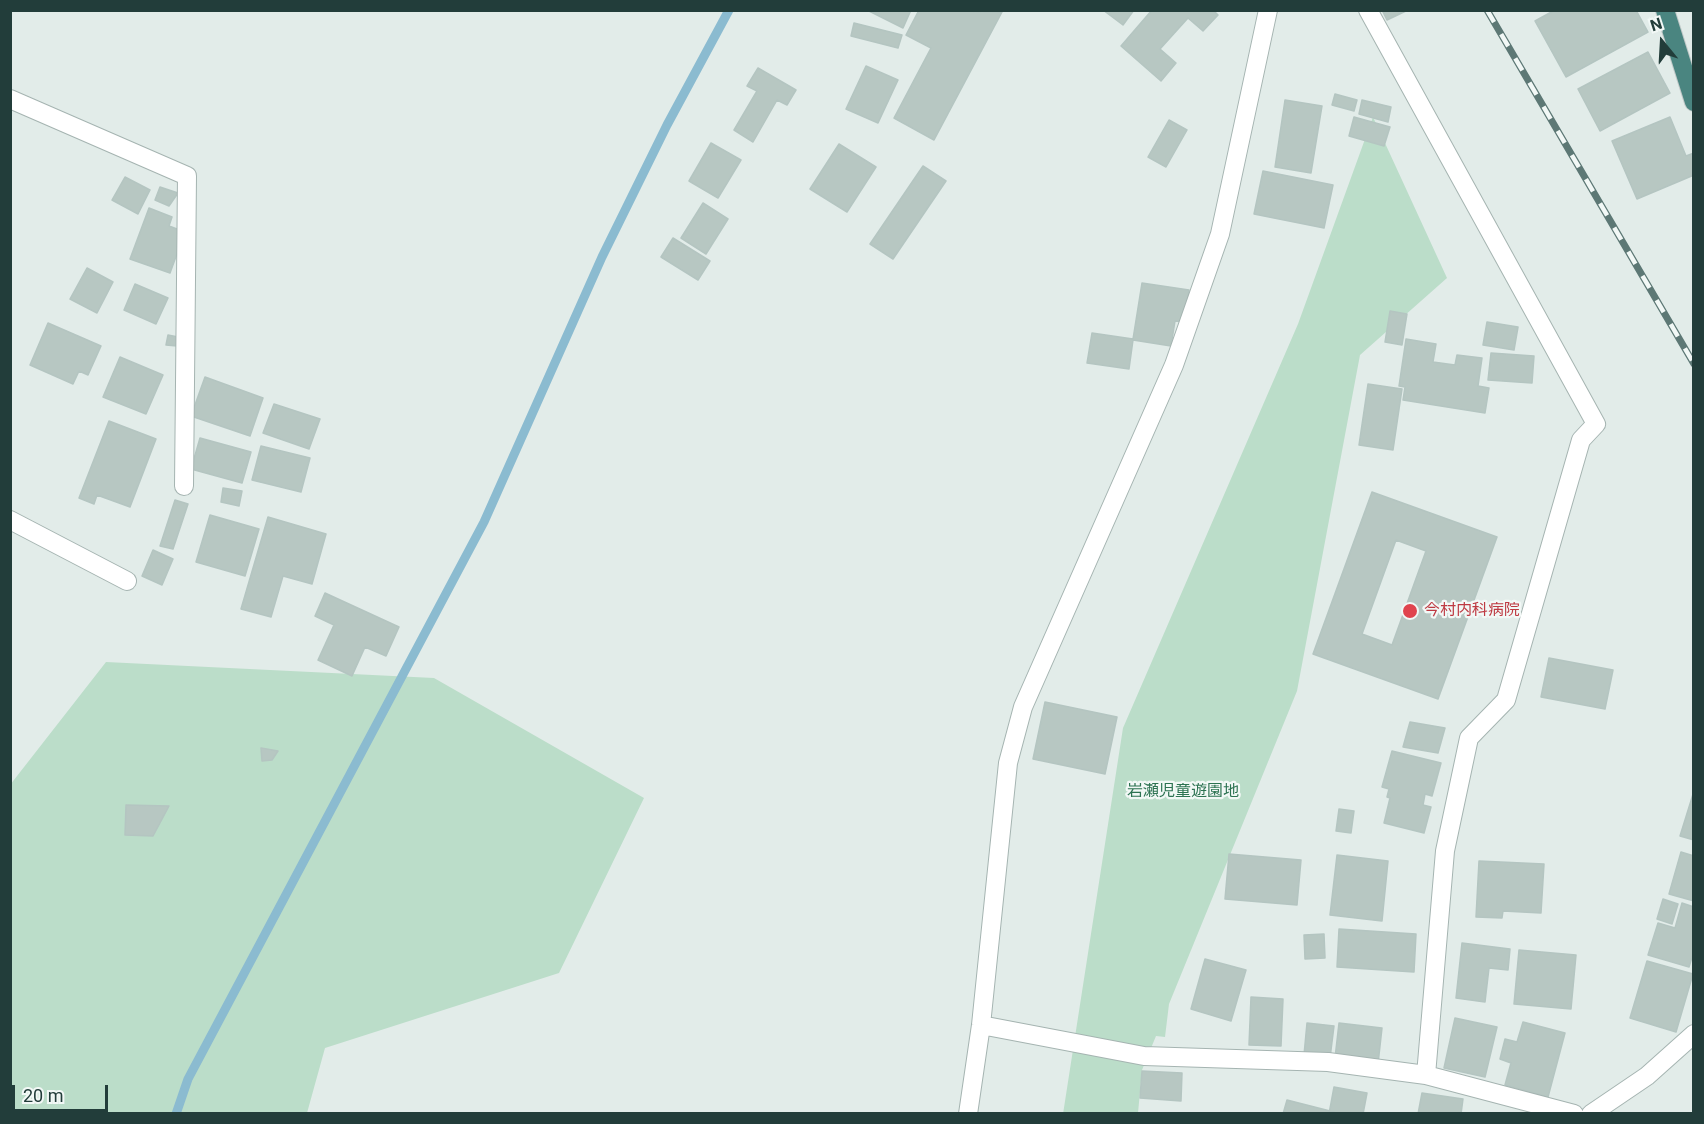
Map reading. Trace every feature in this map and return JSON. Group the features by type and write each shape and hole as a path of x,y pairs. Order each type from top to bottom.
{"highway":[{"path":"1665,10 1694,102"}],"street":[{"path":"968,1113 981,1025 1008,763 1023,707 1174,365 1220,234 1268,10"},
{"path":"1368,10 1596,424 1581,440 1506,700 1469,738 1445,851 1426,1075"},
{"path":"10,99 187,176 184,486"},
{"path":"10,520 127,581"},
{"path":"981,1025 1144,1056 1328,1062 1426,1075 1574,1113"},
{"path":"1591,1113 1647,1076 1694,1034"}],"green space":[{"name":"岩瀬児童遊園地","path":"1373,117 1447,278 1360,355 1297,691 1169,1004 1165,1037 1156,1036 1142,1070 1138,1113 1063,1114 1123,728 1298,324"},
{"path":"106,662 434,678 644,798 559,973 325,1048 307,1113 11,1114 10,785"}],"building":[{"path":"867,10 911,10 903,28"},
{"path":"919,10 1002,12 934,140 894,118 931,48 906,35"},
{"path":"1103,10 1134,10 1123,25"},
{"path":"1152,10 1213,10 1218,15 1203,31 1188,18 1160,49 1176,63 1161,81 1121,46"},
{"path":"1382,10 1408,10 1387,20"},
{"path":"1555,10 1636,10 1648,32 1566,77 1535,21"},
{"path":"854,23 902,35 898,48 851,36"},
{"path":"1648,52 1670,93 1600,131 1578,89"},
{"path":"866,66 898,80 878,123 846,109"},
{"path":"758,68 796,90 787,105 777,100 753,142 734,130 757,91 747,86"},
{"path":"1335,94 1357,100 1354,111 1332,105"},
{"path":"1285,100 1322,106 1311,173 1275,167"},
{"path":"1362,100 1391,107 1388,122 1359,114"},
{"path":"1354,117 1390,127 1384,146 1349,136"},
{"path":"1670,117 1686,156 1694,153 1694,175 1637,199 1612,141"},
{"path":"1169,120 1187,130 1166,167 1148,157"},
{"path":"711,143 741,160 718,198 689,181"},
{"path":"839,144 876,167 847,212 810,189"},
{"path":"923,166 946,181 893,259 870,244"},
{"path":"1263,171 1333,185 1324,228 1254,214"},
{"path":"125,177 150,190 138,214 112,200"},
{"path":"160,187 178,193 169,206 155,200"},
{"path":"703,203 728,219 706,254 681,238"},
{"path":"149,208 172,217 169,226 185,232 170,273 130,259"},
{"path":"673,238 710,261 698,280 661,257"},
{"path":"87,268 113,282 97,313 70,299"},
{"path":"1142,283 1189,290 1184,322 1175,321 1171,346 1133,340 1129,369 1087,363 1092,333 1133,339"},
{"path":"135,284 168,298 156,324 124,310"},
{"path":"1390,311 1407,314 1402,345 1385,342"},
{"path":"1487,322 1518,327 1514,350 1483,345"},
{"path":"48,323 101,346 88,375 79,371 73,384 30,365"},
{"path":"168,335 178,337 177,346 166,345"},
{"path":"1406,339 1436,344 1433,362 1455,365 1457,355 1482,358 1478,386 1489,388 1485,413 1403,400 1405,387 1399,386"},
{"path":"1491,353 1534,356 1532,383 1488,380"},
{"path":"120,357 163,375 146,414 103,397"},
{"path":"205,377 263,398 250,436 191,416"},
{"path":"1368,384 1402,389 1393,450 1359,445"},
{"path":"274,404 320,419 309,449 263,433"},
{"path":"109,421 156,439 130,507 97,495 94,504 79,498"},
{"path":"200,438 251,452 242,483 191,469"},
{"path":"261,446 310,458 301,492 252,480"},
{"path":"223,488 242,491 239,506 221,502"},
{"path":"1372,492 1497,537 1438,699 1313,654","holes":["1396,540 1426,551 1392,645 1362,634"]},
{"path":"175,500 188,504 173,549 160,546"},
{"path":"210,515 259,529 245,576 196,562"},
{"path":"268,517 326,534 312,584 283,576 271,617 241,609"},
{"path":"153,550 173,559 162,585 142,576"},
{"path":"325,593 399,627 386,656 365,647 352,676 318,660 334,625 315,616"},
{"path":"1549,658 1613,670 1605,709 1541,697"},
{"path":"1045,702 1117,717 1105,774 1033,759"},
{"path":"1410,722 1445,728 1438,753 1403,747"},
{"path":"261,748 278,751 272,760 262,761"},
{"path":"1392,751 1441,763 1432,796 1425,794 1423,805 1431,807 1424,833 1384,823 1390,798 1387,797 1389,789 1382,787"},
{"path":"1694,791 1694,840 1680,836"},
{"path":"126,805 169,806 153,836 125,835"},
{"path":"1339,809 1354,811 1351,833 1336,831"},
{"path":"1681,852 1694,856 1694,901 1669,894"},
{"path":"1229,854 1301,860 1297,905 1225,899"},
{"path":"1337,855 1388,861 1382,921 1330,915"},
{"path":"1479,861 1544,864 1541,913 1503,911 1502,918 1476,917"},
{"path":"1663,899 1678,904 1672,924 1657,919"},
{"path":"1682,903 1694,907 1694,951 1689,967 1648,955 1658,923 1675,928"},
{"path":"1339,929 1416,934 1414,972 1337,967"},
{"path":"1324,934 1325,958 1305,959 1304,935"},
{"path":"1462,943 1510,949 1508,970 1489,968 1485,1002 1456,998"},
{"path":"1519,950 1576,955 1571,1009 1514,1004"},
{"path":"1205,959 1246,970 1231,1021 1191,1009"},
{"path":"1647,961 1693,974 1676,1032 1630,1018"},
{"path":"1251,997 1283,999 1281,1046 1249,1045"},
{"path":"1455,1018 1497,1027 1485,1077 1444,1068"},
{"path":"1523,1022 1565,1033 1548,1097 1505,1085 1511,1063 1500,1059 1505,1039 1517,1042"},
{"path":"1307,1023 1334,1026 1330,1058 1304,1055"},
{"path":"1339,1023 1382,1028 1378,1064 1335,1058"},
{"path":"1142,1071 1182,1073 1181,1101 1140,1098"},
{"path":"1334,1087 1367,1093 1363,1114 1329,1114"},
{"path":"1422,1093 1463,1099 1461,1114 1418,1114"},
{"path":"1287,1100 1334,1112 1334,1114 1283,1114"}],"waterway":[{"path":"176,1114 188,1079 484,522 602,257 667,125 729,10"}],"railway":[{"path":"1487,10 1694,364"}],"place":[{"name":"今村内科病院","path":"1410,611"}]}
